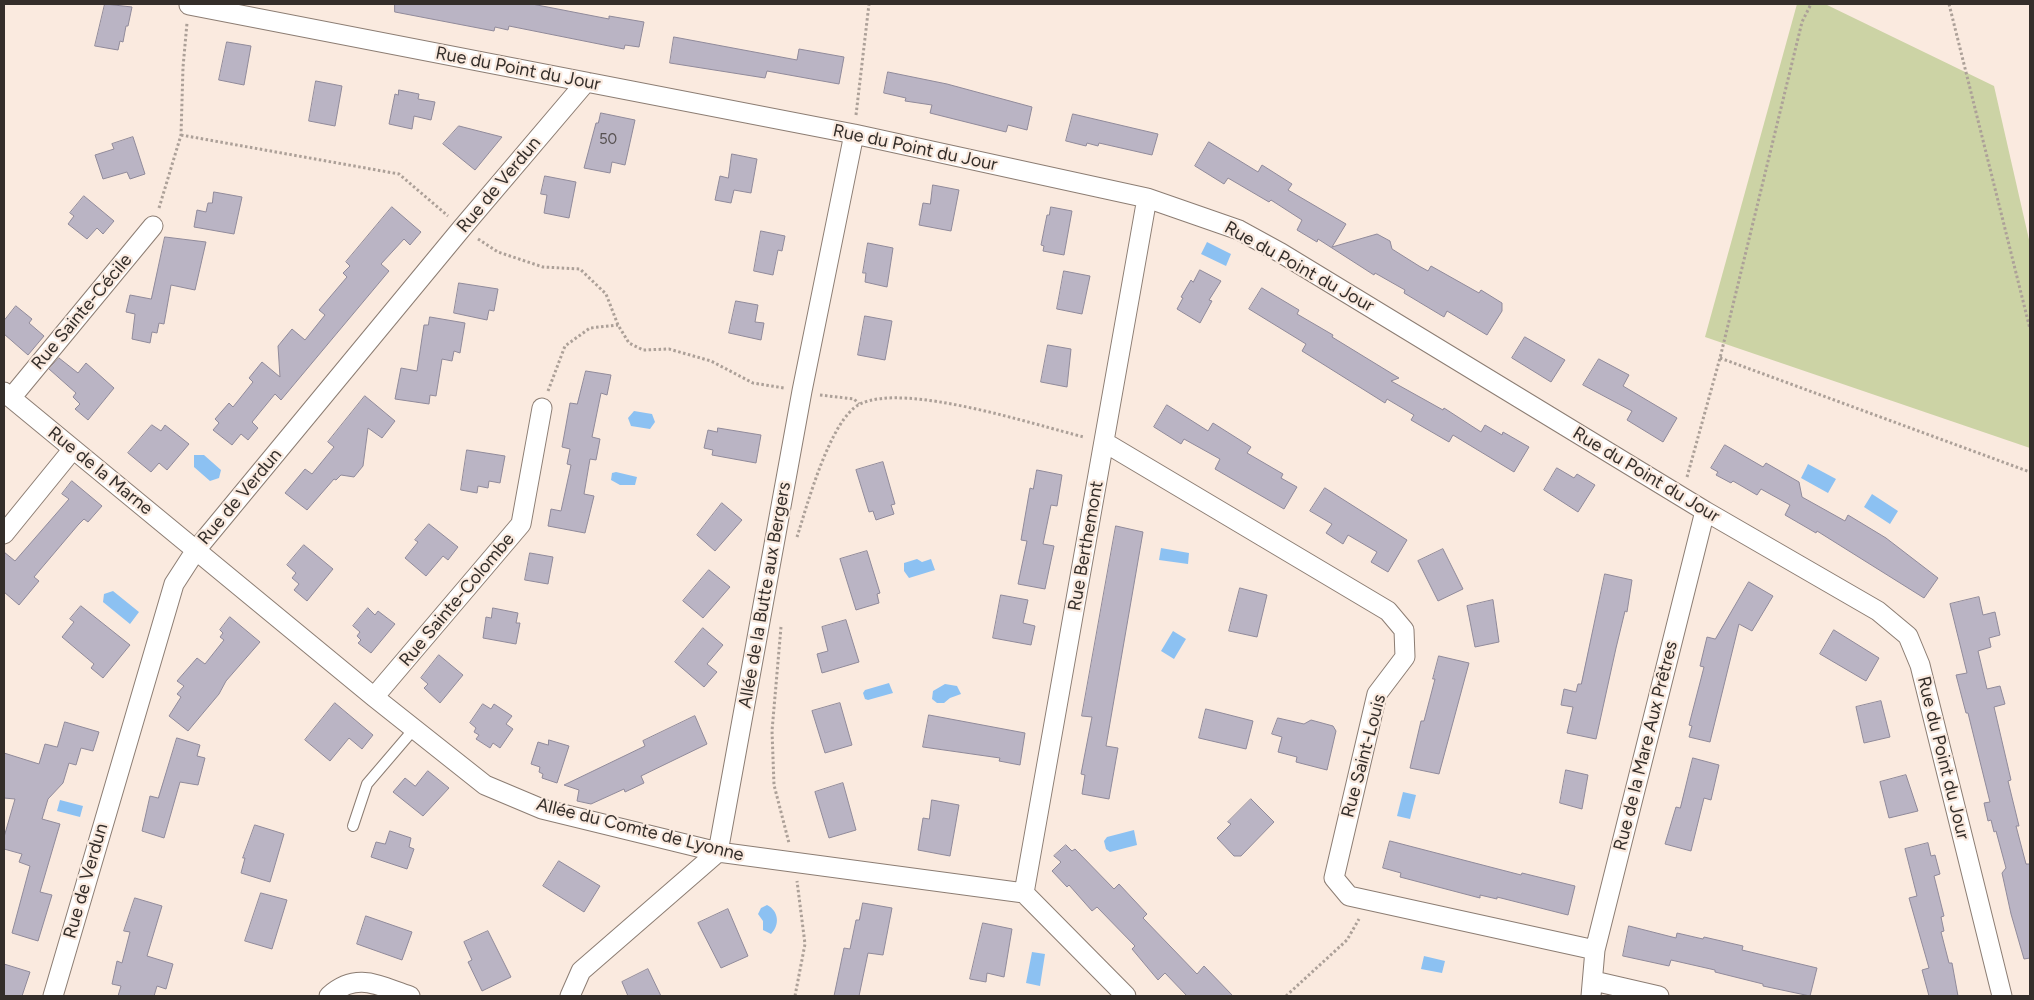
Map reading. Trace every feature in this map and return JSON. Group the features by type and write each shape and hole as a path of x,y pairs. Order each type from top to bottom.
{"street":[{"name":"Rue du Point du Jour","path":"188,5 854,134 1147,198 1239,230 1281,253 1705,511 1878,611 1908,636 1920,665 2002,996"},
{"name":"Rue de Verdun","path":"53,996 174,584 196,550 462,228 586,82"},
{"name":"Allée de la Butte aux Bergers","path":"718,852 802,391 854,134"},
{"name":"Rue Berthemont","path":"1024,893 1147,198"},
{"name":"Rue Sainte-Cécile","path":"7,395 153,226"},
{"name":"Rue de la Marne","path":"7,395 196,550"},
{"name":"Rue Sainte-Colombe","path":"374,697 521,524 542,408"},
{"name":"Rue Saint-Louis","path":"1104,442 1388,611 1404,630 1404,658 1377,694 1334,878 1349,896 1596,950"},
{"path":"4,534 73,449"},
{"name":"Rue de la Mare Aux Prêtres","path":"1659,996 1592,989 1596,950 1705,511"},
{"name":"Allée du Comte de Lyonne","path":"196,550 374,697 485,785 542,809 718,852 795,864 1024,893"},
{"path":"570,996 581,971 718,852"},
{"path":"1024,893 1126,996"},
{"path":"329,996 338,988 362,980 410,996"}],"lane":[{"path":"353,826 366,784 414,729"}],"path":[{"path":"854,134 869,4"},
{"path":"1682,496 1720,358 1802,22 1810,4"},
{"path":"1949,4 2030,329"},
{"path":"153,226 181,135 183,67 188,5"},
{"path":"181,135 399,174 454,222"},
{"path":"471,236 498,252 543,267 580,269 606,294 618,325 629,343 643,350 669,349 711,361 753,383 792,389"},
{"path":"542,408 565,346 590,328 618,325"},
{"path":"1720,358 2030,472"},
{"path":"811,394 854,399 860,404"},
{"path":"796,542 812,490 834,436 844,420 860,404 891,397 925,400 986,412 1104,442"},
{"path":"782,621 772,732 774,784 795,864 805,944 795,996"},
{"path":"1286,996 1347,940 1369,900"}],"green space":[{"path":"1797,4 1825,4 1994,86 2030,244 2030,448 1705,337"}],"water":[{"path":"1207,242 1231,254 1226,266 1201,254"},
{"path":"634,411 652,414 655,422 650,429 631,426 628,418"},
{"path":"194,455 204,455 221,470 219,478 210,481 194,467"},
{"path":"1808,464 1836,479 1828,493 1801,478"},
{"path":"616,472 637,477 635,485 620,485 611,480 612,473"},
{"path":"1872,494 1898,511 1890,524 1864,507"},
{"path":"1161,548 1189,553 1188,564 1159,560"},
{"path":"917,559 922,562 931,559 935,570 909,578 904,571 904,563"},
{"path":"113,591 139,612 130,624 103,602 104,594"},
{"path":"1173,631 1186,639 1174,659 1161,651"},
{"path":"889,683 893,693 868,700 865,699 863,693 865,690"},
{"path":"945,684 957,686 961,694 950,698 944,703 937,703 932,699 933,691"},
{"path":"1403,792 1416,795 1410,819 1397,816"},
{"path":"60,800 83,806 80,817 57,811"},
{"path":"1134,830 1137,845 1110,852 1106,849 1104,841 1107,837"},
{"path":"767,905 774,911 777,918 776,927 771,934 763,930 763,921 758,914 761,908"},
{"path":"1032,952 1045,954 1040,986 1026,983"},
{"path":"1424,956 1445,961 1442,973 1421,969"}],"building":[{"path":"105,4 132,7 123,42 120,41 118,50 95,46"},
{"path":"395,4 532,4 609,19 609,16 644,22 639,47 625,45 624,49 509,26 508,30 495,27 494,31 395,12"},
{"path":"674,37 797,60 799,49 844,57 839,84 767,71 765,78 670,63"},
{"path":"227,42 251,46 244,85 219,80"},
{"path":"888,72 947,84 1032,107 1027,130 1008,125 1006,132 930,113 932,105 905,101 906,98 884,93"},
{"path":"316,81 342,86 335,126 309,121"},
{"path":"399,90 419,94 418,99 435,102 431,120 414,116 412,129 389,124 395,94 398,95"},
{"path":"601,113 635,120 625,165 612,162 610,173 584,168 596,123 598,123"},
{"path":"1073,114 1158,134 1152,155 1099,143 1098,146 1087,143 1086,146 1066,141"},
{"path":"459,126 502,137 475,170 443,144"},
{"path":"133,137 145,174 130,179 127,172 103,179 95,155 114,149 112,144"},
{"path":"1209,142 1258,172 1262,165 1292,184 1288,190 1346,224 1332,247 1377,234 1390,241 1392,249 1428,271 1431,266 1479,293 1481,290 1502,303 1502,311 1487,335 1447,311 1444,317 1404,293 1405,290 1375,273 1374,275 1318,239 1317,242 1297,230 1302,220 1271,200 1269,202 1228,178 1224,184 1195,166"},
{"path":"732,154 757,159 751,193 734,190 731,203 715,200 720,176 728,178"},
{"path":"545,176 576,182 569,218 544,213 547,195 541,194"},
{"path":"933,185 959,190 951,231 919,225 923,203 930,204"},
{"path":"214,192 242,197 234,234 194,227 197,210 206,212 208,203 212,203"},
{"path":"84,196 114,221 103,234 97,228 87,239 68,224 74,216 70,213"},
{"path":"392,207 421,232 410,245 404,239 381,264 389,271 281,400 275,394 252,422 258,428 248,440 241,434 232,445 213,430 219,423 215,419 229,403 233,407 253,382 249,378 262,362 280,377 278,346 292,329 305,340 325,315 319,310 347,277 343,273 350,266 346,262"},
{"path":"1051,207 1072,211 1064,255 1043,251 1044,246 1041,245 1047,215 1049,215"},
{"path":"761,231 785,236 782,251 778,250 773,275 754,271"},
{"path":"165,237 206,242 195,290 171,285 164,324 159,323 157,333 152,332 150,343 132,339 135,314 126,312 130,295 151,299"},
{"path":"868,243 893,248 887,287 865,282 866,273 863,273"},
{"path":"1200,270 1221,281 1209,300 1212,301 1200,323 1177,309 1183,298 1181,297 1191,280 1193,282"},
{"path":"1064,271 1090,276 1082,314 1057,309"},
{"path":"459,283 498,289 494,311 489,310 487,320 454,313"},
{"path":"1262,288 1299,310 1297,314 1333,335 1332,337 1399,378 1391,381 1443,410 1444,408 1481,432 1485,425 1502,435 1503,432 1529,447 1514,472 1453,435 1449,442 1411,420 1414,415 1387,399 1385,403 1302,351 1306,344 1249,309"},
{"path":"736,301 758,305 755,322 764,323 761,340 729,333"},
{"path":"16,306 32,319 29,323 44,336 28,355 4,334 4,321"},
{"path":"865,316 892,321 885,360 858,355"},
{"path":"430,317 465,323 460,353 454,351 452,361 442,359 436,396 430,395 429,404 395,399 401,368 417,371 424,325 428,325"},
{"path":"1525,337 1565,360 1551,382 1512,358"},
{"path":"1048,345 1071,349 1067,387 1041,382"},
{"path":"59,358 78,373 86,363 114,388 88,420 75,409 80,404 73,397 76,393 49,369"},
{"path":"1599,359 1629,375 1623,386 1677,418 1663,442 1627,420 1632,411 1583,385"},
{"path":"586,371 611,375 607,395 601,393 592,437 600,439 596,460 590,459 584,494 594,496 585,533 548,526 551,509 561,511 571,465 567,464 570,449 562,447 570,403 577,404"},
{"path":"365,396 395,421 382,438 368,428 363,466 354,477 341,475 336,480 334,479 307,510 285,493 305,469 312,474 334,447 328,442"},
{"path":"1167,405 1208,431 1213,423 1251,447 1247,453 1283,474 1281,478 1297,487 1284,509 1215,469 1220,459 1184,439 1181,444 1154,427"},
{"path":"152,425 161,431 165,425 189,444 167,470 159,463 151,472 128,453"},
{"path":"718,428 761,435 756,463 712,455 713,450 704,448 708,430 717,432"},
{"path":"1725,445 1763,467 1766,463 1799,482 1802,497 1845,521 1848,515 1886,538 1938,578 1924,598 1817,531 1816,533 1785,515 1790,505 1761,489 1757,495 1733,481 1731,483 1716,475 1718,472 1711,468"},
{"path":"467,450 505,456 500,483 489,481 488,488 478,486 477,493 461,490"},
{"path":"883,462 895,504 891,505 894,514 876,520 873,511 869,512 856,470"},
{"path":"1557,468 1574,478 1577,474 1595,485 1578,512 1544,490"},
{"path":"1037,470 1062,475 1057,506 1051,505 1043,544 1054,546 1045,589 1018,584 1027,541 1021,540 1030,488 1033,489"},
{"path":"72,481 102,506 88,522 84,519 78,525 34,577 39,581 19,605 4,592 4,552 15,561 69,499 62,494"},
{"path":"1325,488 1407,540 1388,572 1371,562 1377,552 1348,535 1343,544 1326,533 1332,524 1310,511"},
{"path":"722,503 742,520 715,551 697,535"},
{"path":"429,524 458,547 448,560 443,556 426,576 405,558 418,542 415,540"},
{"path":"1116,526 1143,532 1106,746 1118,748 1109,799 1082,794 1085,775 1081,774 1092,717 1082,716"},
{"path":"304,545 333,569 307,601 294,590 299,584 292,578 296,573 287,565"},
{"path":"1443,549 1463,589 1438,601 1418,561"},
{"path":"867,551 880,593 877,594 879,603 856,610 840,559"},
{"path":"530,553 553,557 548,584 525,580"},
{"path":"709,570 730,587 703,618 683,601"},
{"path":"1605,574 1632,580 1627,612 1625,611 1596,739 1567,733 1573,707 1561,705 1564,689 1576,692 1578,684 1581,684"},
{"path":"1749,582 1773,596 1752,631 1739,624 1710,742 1689,737 1692,726 1689,725 1704,667 1700,666 1707,637 1715,639"},
{"path":"1240,588 1267,595 1257,637 1229,631"},
{"path":"1001,595 1028,600 1023,623 1035,626 1031,645 993,638"},
{"path":"1979,597 1983,615 1995,612 2000,635 1989,638 1991,647 1978,651 1987,689 2000,686 2005,704 1994,707 2011,780 2008,781 2019,826 2016,826 2026,864 2030,864 2030,958 2024,959 2002,873 2006,868 1996,831 1994,832 1991,820 1988,821 1984,803 1990,802 1968,713 1966,713 1956,675 1967,673 1950,604"},
{"path":"1493,600 1499,642 1475,647 1467,606"},
{"path":"81,606 130,645 103,678 91,668 94,664 62,637 74,622 70,619"},
{"path":"368,608 375,615 378,611 395,624 371,653 358,643 361,640 357,636 360,632 353,626"},
{"path":"493,608 518,613 516,623 520,623 516,644 483,638 486,617 491,618"},
{"path":"230,617 260,642 226,681 219,694 188,731 169,716 181,697 177,694 184,686 177,681 197,658 205,664 224,640 220,637 223,633 220,630"},
{"path":"846,620 859,662 822,673 817,654 828,651 822,627"},
{"path":"703,628 723,645 707,664 717,672 704,687 675,662"},
{"path":"1834,630 1879,658 1866,681 1820,654"},
{"path":"439,655 463,675 440,703 424,688 428,684 421,678"},
{"path":"1439,656 1469,663 1439,774 1410,768 1421,721 1424,721 1435,679 1433,679"},
{"path":"1881,701 1890,737 1864,743 1856,707"},
{"path":"335,703 373,735 362,749 349,738 330,761 305,740"},
{"path":"840,703 852,745 825,753 812,711"},
{"path":"483,704 491,709 494,704 512,716 506,724 513,729 500,748 493,743 490,748 476,739 479,735 474,732 476,728 470,723"},
{"path":"1206,709 1253,721 1246,749 1199,738"},
{"path":"929,715 1025,733 1020,765 999,761 1000,758 923,747"},
{"path":"695,716 707,744 641,776 644,783 625,792 624,789 591,804 577,801 579,790 564,785 645,746 643,741"},
{"path":"1278,718 1304,724 1311,720 1333,726 1336,731 1327,770 1296,762 1297,757 1278,752 1282,737 1272,734"},
{"path":"65,722 99,732 93,751 81,748 76,765 69,763 63,783 48,799 42,819 60,824 40,892 52,895 38,941 12,933 30,866 19,862 22,854 4,849 4,837 15,799 4,798 4,753 39,764 45,744 57,747"},
{"path":"177,738 200,745 197,756 205,758 198,785 180,782 164,838 142,831 150,796 158,798"},
{"path":"549,740 569,746 557,783 542,778 543,774 539,772 540,767 531,764 538,742 548,745"},
{"path":"1693,758 1719,765 1711,800 1704,798 1691,851 1665,844 1676,807 1680,808"},
{"path":"1566,770 1588,775 1582,809 1560,803"},
{"path":"428,771 449,788 423,816 393,792 405,778 415,786"},
{"path":"1906,775 1918,811 1889,818 1880,782"},
{"path":"843,783 856,830 829,838 815,792"},
{"path":"1251,799 1274,822 1241,856 1234,856 1217,838 1231,824 1228,822"},
{"path":"932,800 959,805 950,856 918,850 923,818 929,819"},
{"path":"255,825 284,834 270,882 241,873 245,858 243,858"},
{"path":"390,831 411,838 409,847 414,849 407,869 371,857 376,842 385,844"},
{"path":"1390,841 1521,875 1522,873 1575,886 1568,915 1497,897 1497,899 1480,895 1480,898 1400,877 1401,873 1383,868"},
{"path":"1928,843 1931,856 1935,855 1940,874 1934,876 1944,916 1941,917 1944,931 1941,932 1949,963 1952,963 1958,996 1929,996 1922,970 1929,968 1909,898 1917,896 1905,849"},
{"path":"1066,845 1072,851 1075,849 1114,889 1119,884 1147,914 1143,918 1197,974 1204,966 1233,996 1187,996 1165,973 1158,980 1132,949 1135,946 1097,907 1092,911 1069,885 1067,887 1052,871 1061,862 1054,856"},
{"path":"559,861 600,886 584,912 543,886"},
{"path":"261,893 287,900 272,949 245,941"},
{"path":"135,898 162,906 147,956 173,964 166,989 157,986 154,996 118,996 121,986 112,984 117,961 122,963 130,932 124,931"},
{"path":"863,903 892,908 883,955 868,953 859,996 834,996 844,948 850,949 856,920 859,920"},
{"path":"728,909 748,956 721,968 698,923"},
{"path":"366,916 412,932 402,960 357,944"},
{"path":"983,923 1012,929 1004,977 987,973 986,982 970,979"},
{"path":"1629,926 1676,938 1677,933 1703,939 1704,937 1743,946 1742,950 1817,968 1810,996 1763,986 1763,984 1715,972 1715,970 1671,960 1669,966 1623,956"},
{"path":"488,931 511,977 482,991 468,962 472,960 464,942"},
{"path":"4,964 30,972 22,996 4,996"},
{"path":"648,969 661,996 628,996 622,982"}]}
